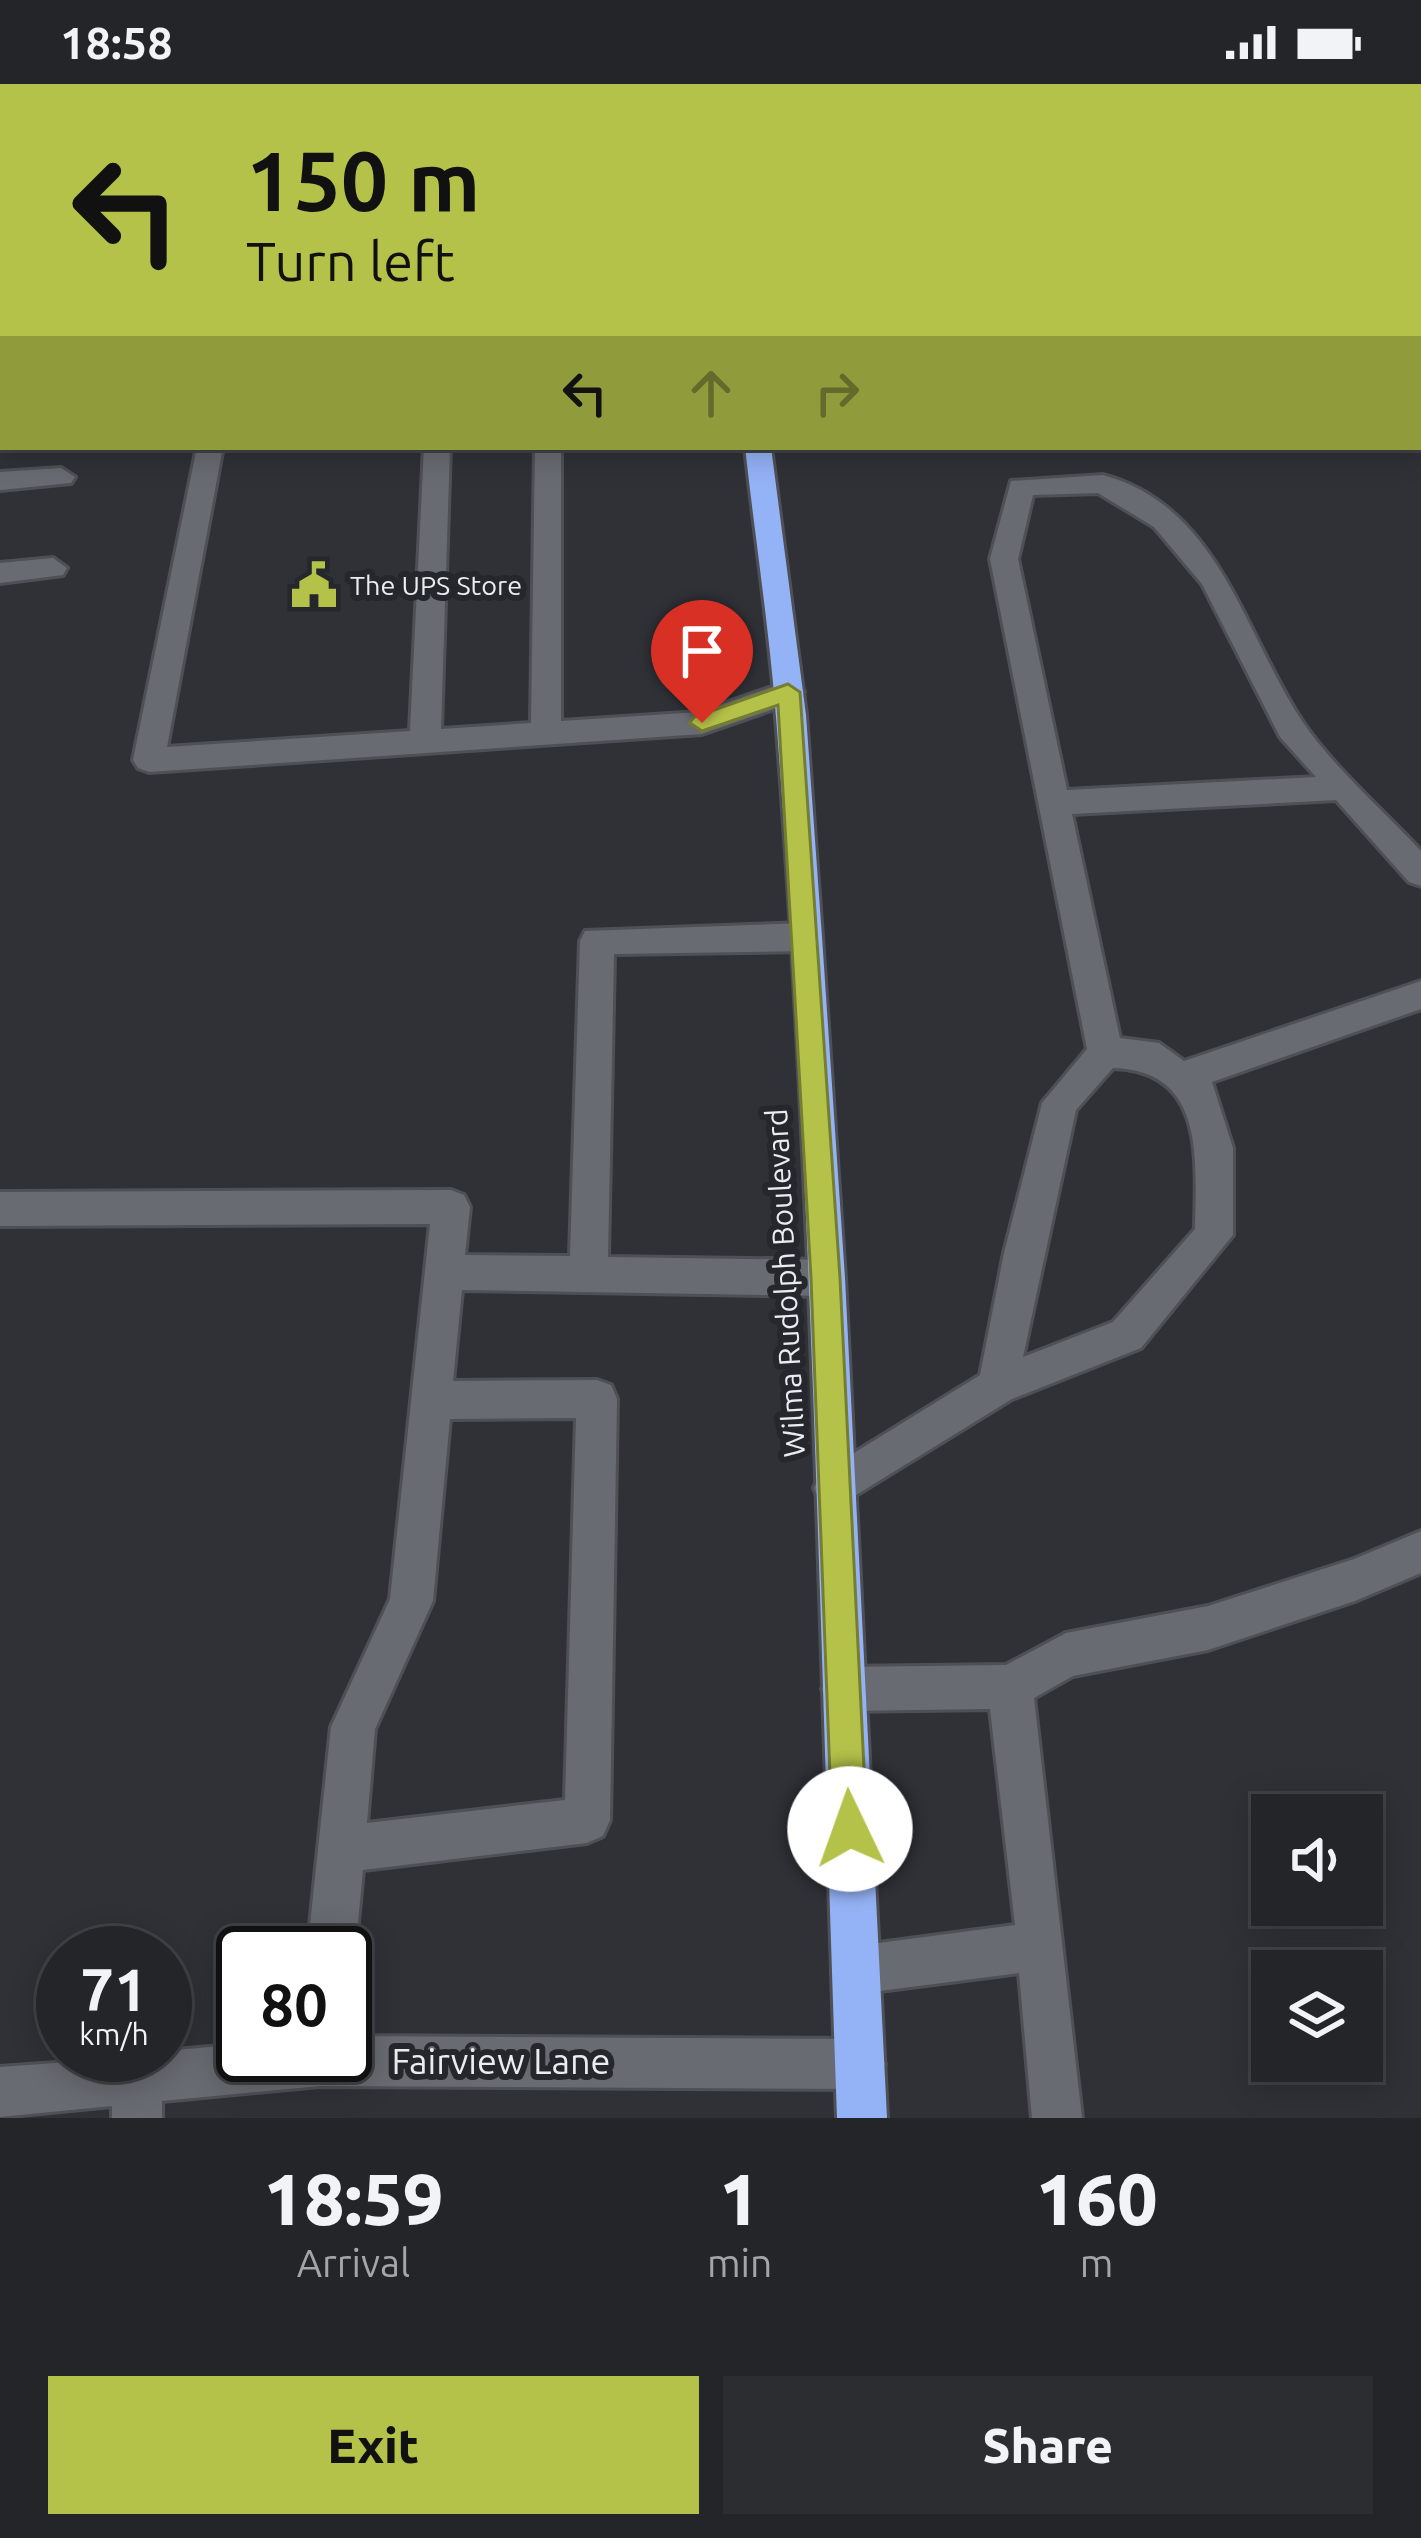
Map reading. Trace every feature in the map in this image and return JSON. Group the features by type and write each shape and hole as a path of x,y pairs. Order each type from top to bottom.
{"highway":[{"name":"Wilma Rudolph Boulevard","path":"758,450 788,692 805,937 826,1278 862,2118"}],"street":[{"path":"209,450 149,760 547,737 702,723 788,692"},
{"path":"425,744 437,450"},
{"path":"547,737 548,450"},
{"path":"0,481 61,477"},
{"path":"1105,1053 1004,559 1021,488 1102,484 1164,520 1214,579 1291,729 1421,873"},
{"path":"0,574 53,568"},
{"path":"1053,803 1340,788"},
{"path":"589,1273 597,941 805,937"},
{"path":"1180,1078 1421,995"},
{"path":"835,1488 998,1386 1127,1335 1214,1235 1215,1148 1198,1092 1148,1054 1105,1053 1060,1103 1023,1252 998,1386"},
{"path":"0,1209 451,1207 412,1601 353,1727 334,1926"},
{"path":"443,1272 826,1278"},
{"path":"341,1849 587,1820 597,1399 431,1400"},
{"path":"844,1689 1010,1687 1066,1655 1208,1628 1355,1580 1421,1552"},
{"path":"1010,1687 1057,2118"},
{"path":"856,1970 1041,1946"},
{"name":"Fairview Lane","path":"372,2059 860,2064"},
{"name":"Fairview Lane","path":"0,2092 137,2098 216,2081"}],"place":[{"name":"The UPS Store","path":"314,585"}],"route":[{"path":"702,723 788,692 826,1278 850,1829"}]}
